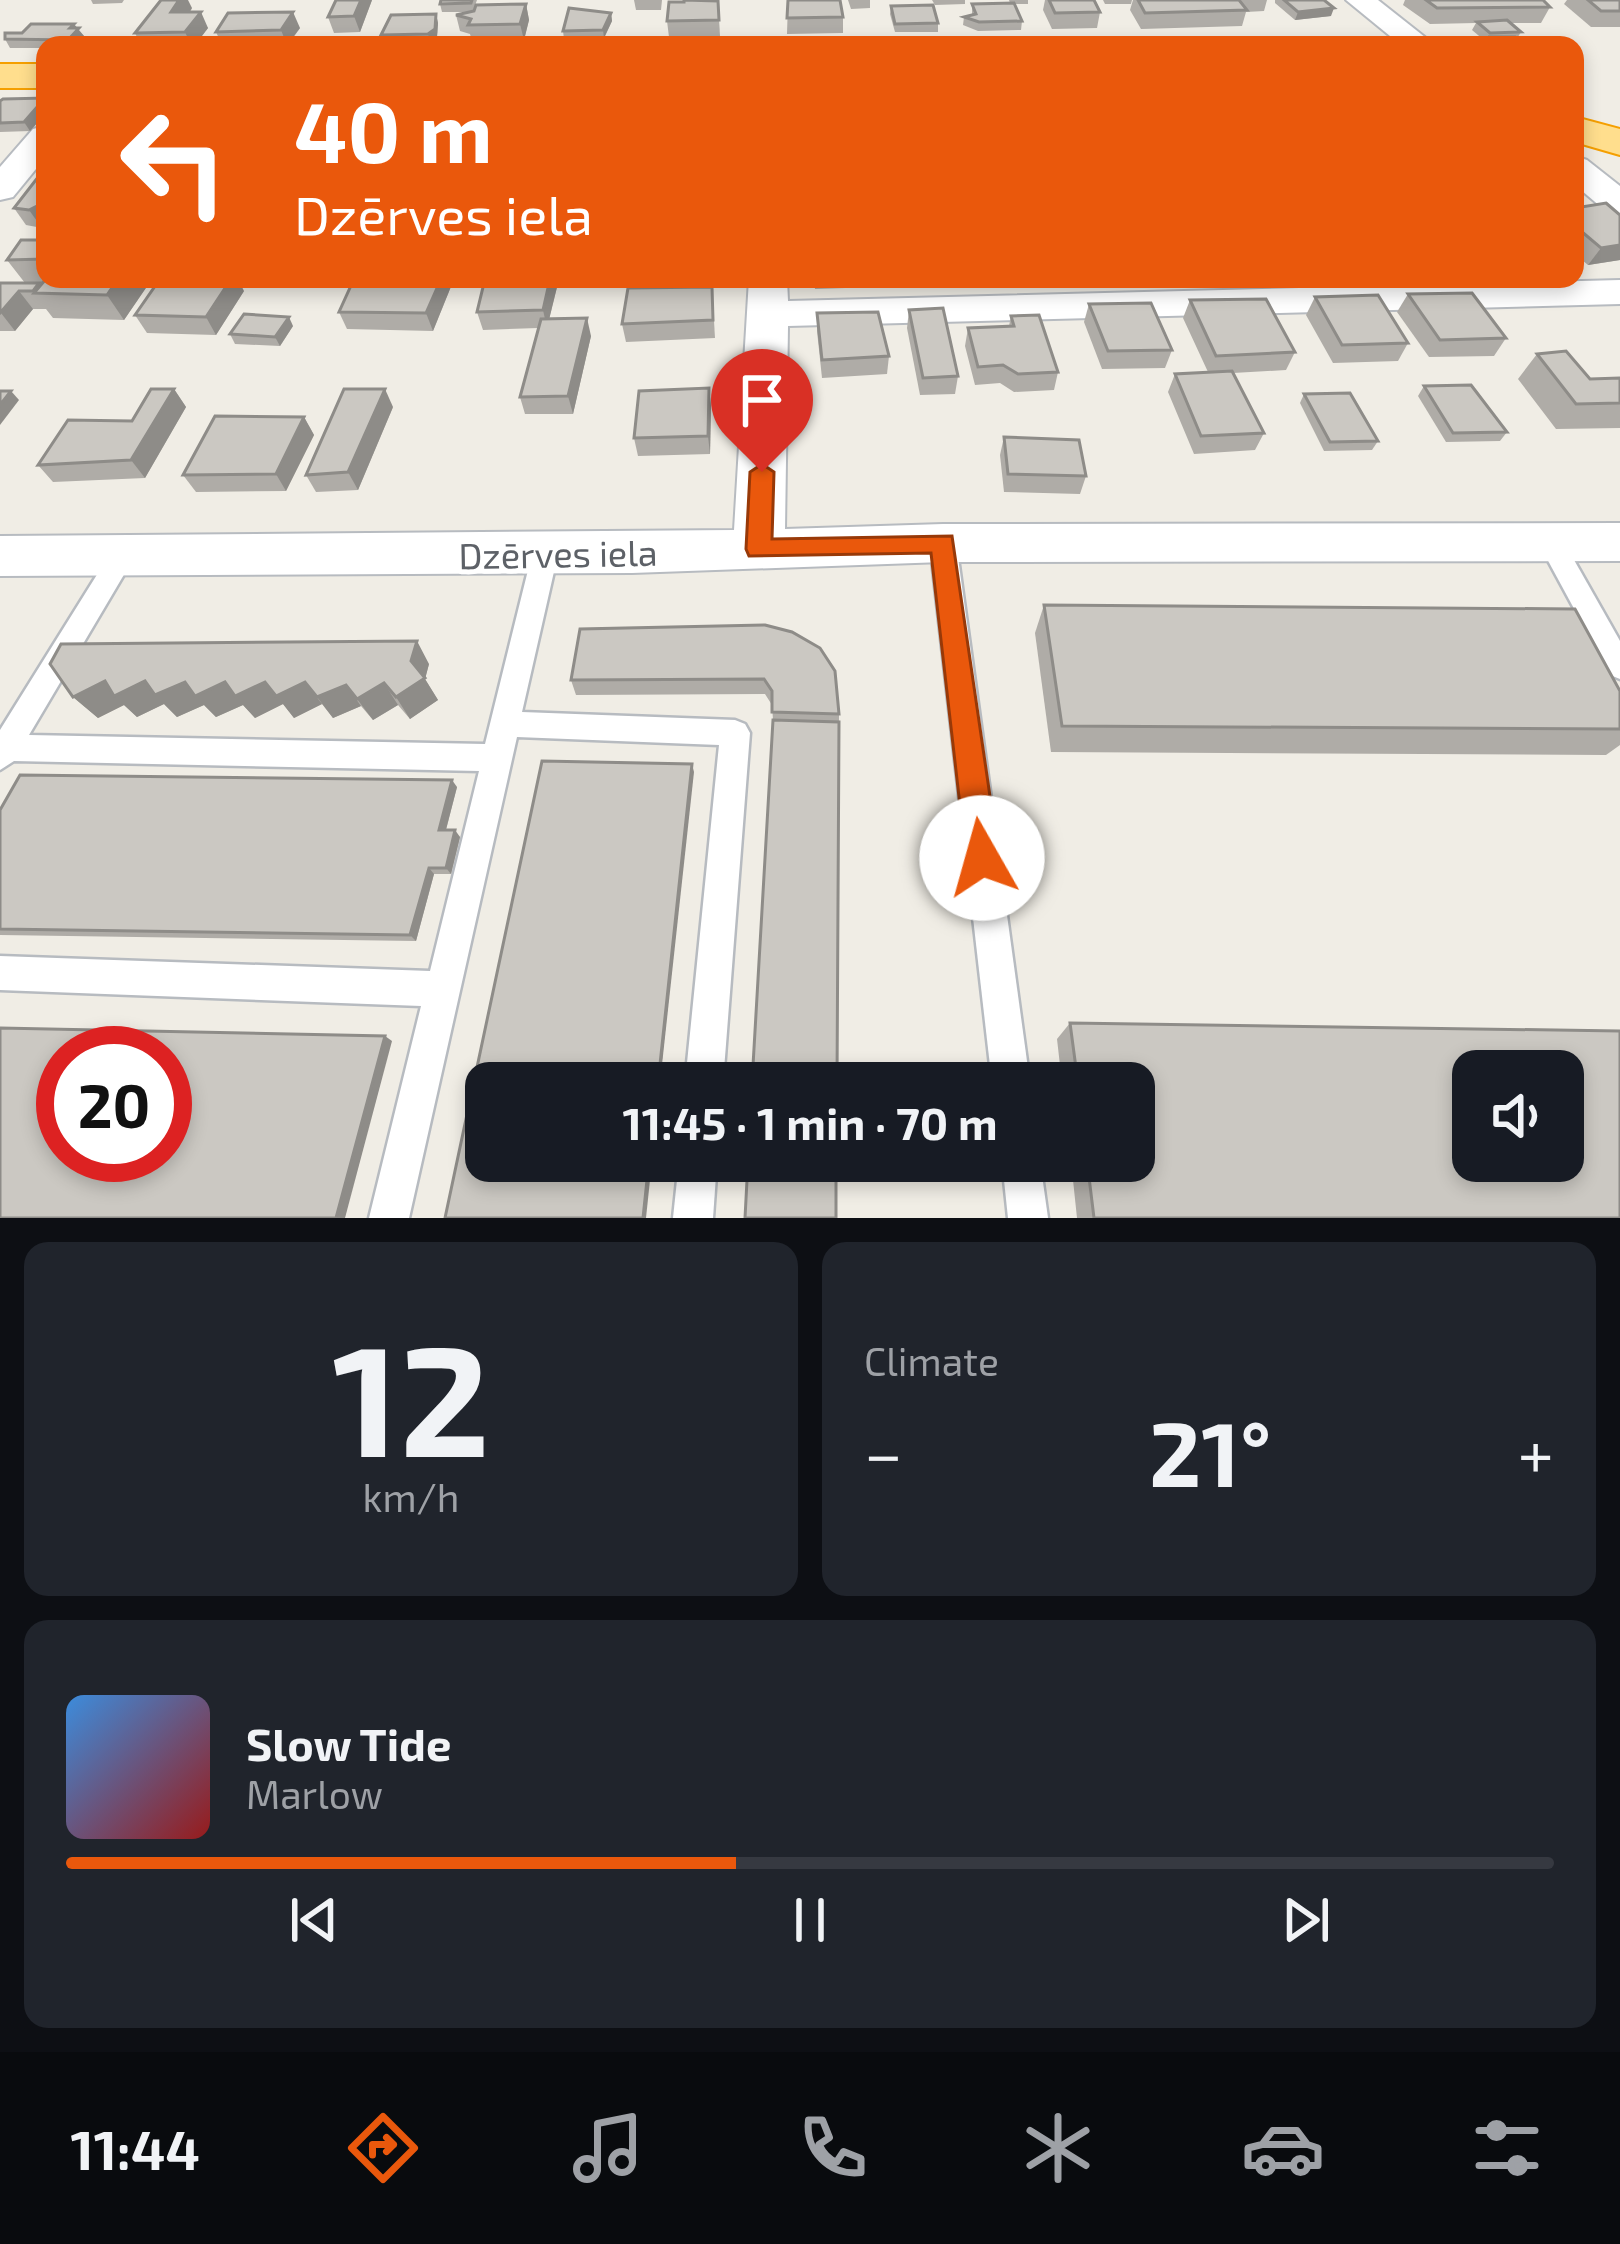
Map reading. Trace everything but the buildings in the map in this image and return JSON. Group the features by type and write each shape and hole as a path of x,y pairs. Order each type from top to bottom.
{"highway":[{"path":"0,76 36,76"},
{"path":"1584,132 1620,142"}],"street":[{"path":"1360,0 1408,36"},
{"path":"0,189 36,147"},
{"path":"1584,174 1620,204"},
{"path":"759,549 768,297 1620,292"},
{"name":"Dzērves iela","path":"0,556 544,554 943,543 1620,542"}],"lane":[{"path":"943,543 1008,1062"},
{"path":"1552,544 1620,667"},
{"path":"389,1218 544,554"},
{"path":"3,753 122,556"},
{"path":"504,724 735,733 706,1062"},
{"path":"3,753 496,758"},
{"path":"0,973 443,988"},
{"path":"692,1218 696,1182"},
{"path":"1024,1182 1028,1218"}],"route":[{"path":"762,472 759,549 943,543 982,858"}]}
